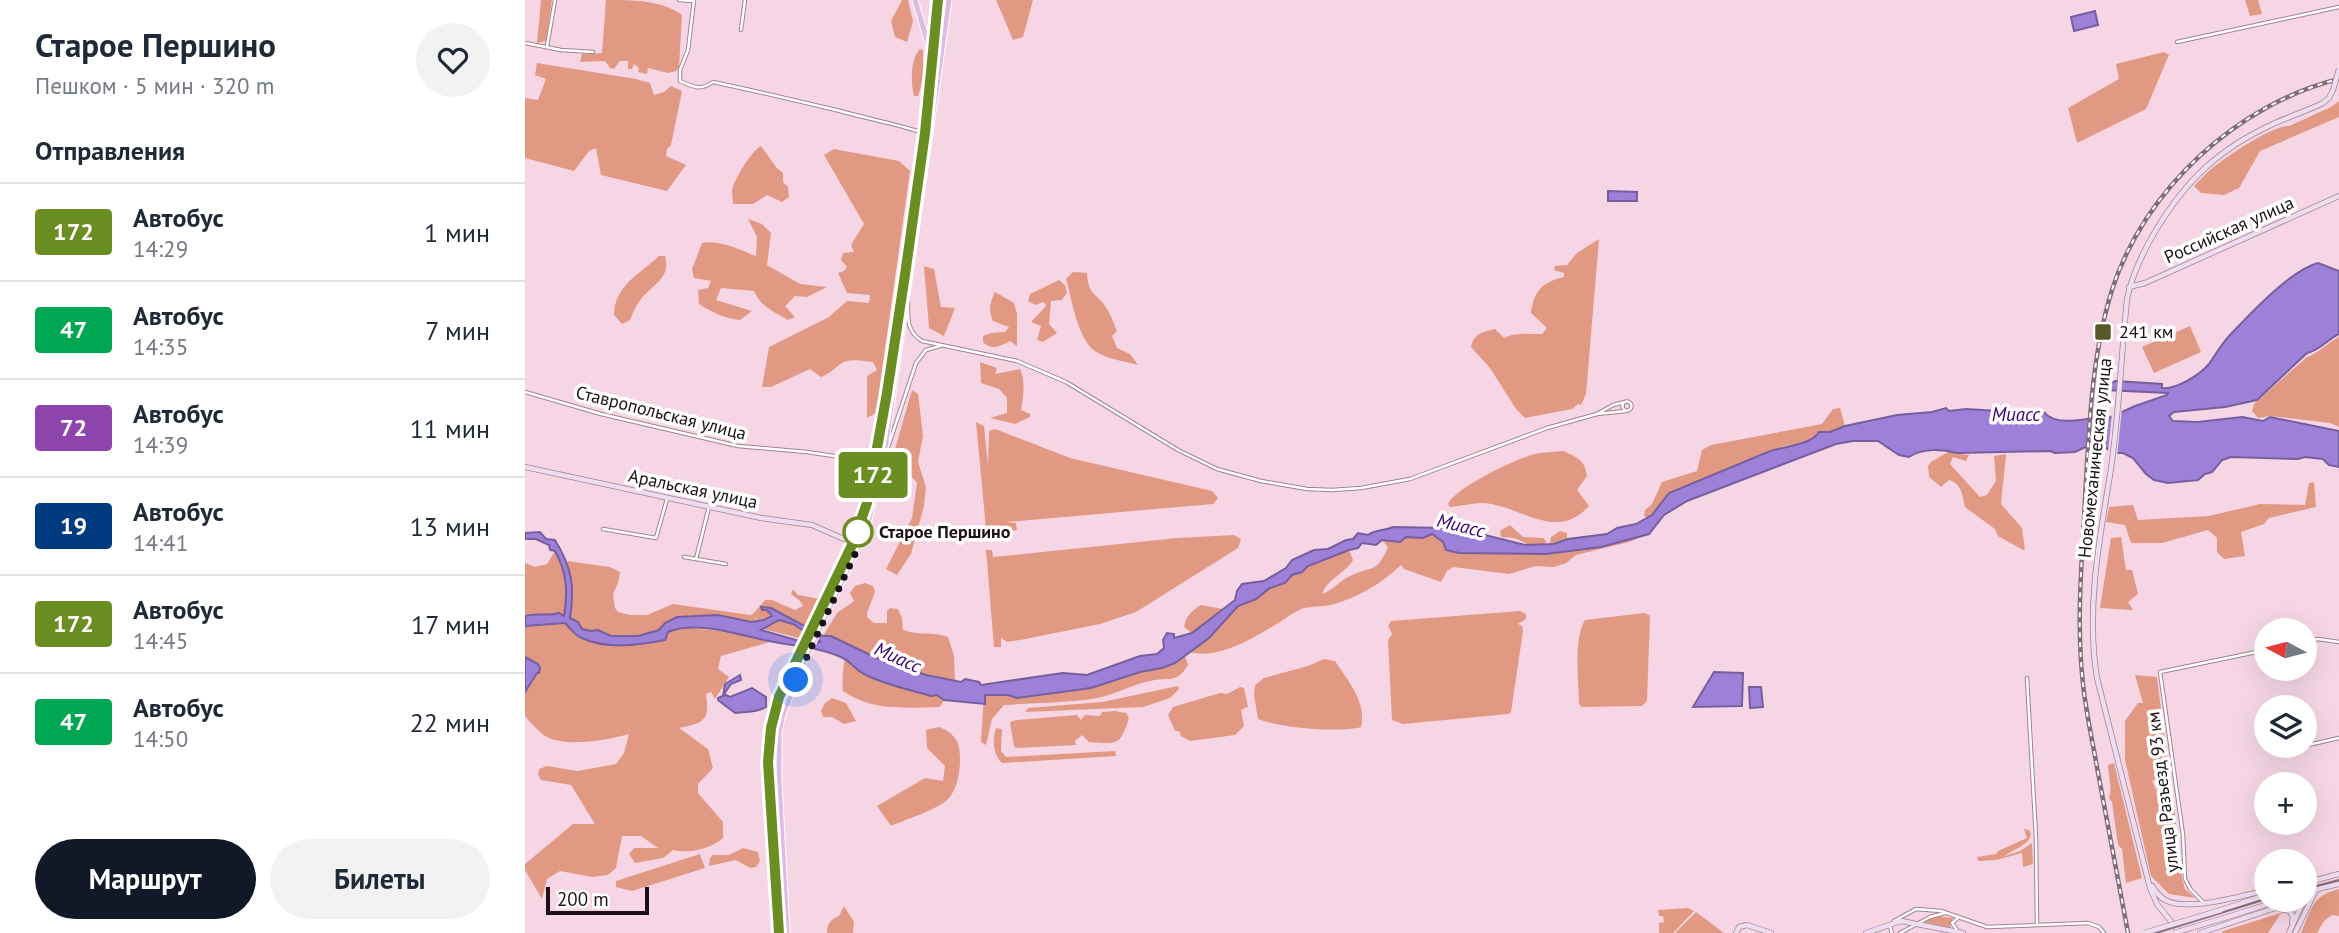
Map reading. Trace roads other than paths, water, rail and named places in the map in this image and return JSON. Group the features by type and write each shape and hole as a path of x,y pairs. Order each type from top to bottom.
{"main road":[{"path":"915,0 932,61"},
{"path":"779,933 768,762 771,728 779,697 853,543 879,463 925,133 938,0"},
{"path":"787,933 779,732 783,714 803,664 866,531 908,291 949,0"},
{"name":"Новомеханическая улица","path":"2181,933 2153,895 2148,879 2097,678 2093,648 2099,540 2110,473 2129,287 2158,227 2202,169 2262,130 2323,103 2333,90 2339,69"},
{"name":"Российская улица","path":"2129,287 2145,283 2339,196"},
{"name":"Аральская улица","path":"525,467 667,499 811,525 853,543"},
{"path":"2317,880 2339,874"},
{"path":"2148,879 2164,900 2182,904"},
{"path":"2317,890 2339,884"},
{"path":"2168,918 2167,912 2172,905 2254,895"},
{"path":"2144,933 2254,898"},
{"path":"2174,933 2254,908"},
{"path":"2200,933 2267,912"},
{"path":"2290,912 2293,917 2291,927"},
{"path":"2288,933 2298,912"},
{"path":"2295,933 2305,912"},
{"path":"1866,933 1901,921 1920,922 1961,933"},
{"path":"1736,933 1739,927 1744,925 1771,933"}],"street":[{"path":"547,46 555,0"},
{"path":"679,0 694,1 688,51 680,70 680,81 696,88 704,88 713,82 781,96 888,121 925,133"},
{"path":"741,30 745,0"},
{"path":"2177,42 2339,7"},
{"path":"525,43 561,50 593,52"},
{"path":"908,291 908,327 922,341 1017,361 1066,382 1178,450 1217,469 1261,481 1307,489 1332,490 1410,480 1535,432 1597,414 1630,410 1632,406 1630,402 1625,402 1597,414"},
{"path":"879,463 916,363 926,349 942,346"},
{"name":"Ставропольская улица","path":"525,392 601,414 738,446 807,452 879,463"},
{"path":"1625,402 1623,407 1626,411"},
{"path":"603,529 656,538 667,499"},
{"path":"696,559 709,507"},
{"path":"684,557 726,564"},
{"path":"2317,639 2339,642"},
{"name":"улица Разъезд 93 км","path":"2203,902 2185,879 2183,835 2160,672 2254,652"},
{"path":"2027,678 2036,838 2037,925"},
{"path":"2317,743 2339,738"},
{"path":"1892,933 1889,928 1892,923 1916,909 1921,909 1946,913 1987,927 2088,923 2099,927 2104,933"},
{"path":"1920,922 1927,915 1921,909"},
{"path":"1900,933 1920,922 1946,913"},
{"path":"1959,918 1952,926 1961,933"}],"water":[{"path":"2095,11 2098,25 2074,31 2071,17"},
{"path":"1608,191 1637,192 1637,201 1608,201"},
{"name":"Миасс","path":"2318,263 2339,271 2339,334 2307,353 2257,400 2225,407 2174,412 2169,416 2173,421 2198,422 2242,417 2263,421 2270,417 2339,431 2339,467 2329,465 2323,459 2305,457 2231,457 2222,460 2212,472 2198,480 2168,483 2154,480 2133,458 2123,453 2113,453 2099,443 2075,452 1957,453 1932,450 1909,457 1899,455 1878,441 1853,441 1836,444 1687,501 1664,515 1649,534 1601,547 1546,554 1459,553 1446,550 1443,542 1432,534 1423,538 1406,537 1400,542 1382,540 1376,545 1362,543 1358,548 1308,566 1302,572 1292,575 1285,583 1270,588 1256,599 1238,606 1209,638 1175,663 1091,688 1017,698 1008,695 985,695 985,704 944,700 937,695 931,696 888,684 864,674 843,658 825,651 718,630 679,629 668,632 665,640 612,645 579,637 565,623 525,626 525,616 559,613 564,616 565,582 555,551 536,539 525,539 525,533 540,532 546,539 555,540 569,569 572,587 570,618 578,622 582,629 598,630 611,636 638,636 659,630 665,623 677,617 718,615 751,622 772,616 761,607 771,608 823,636 831,636 885,662 926,675 961,682 965,679 979,682 981,685 1063,673 1087,675 1140,656 1157,654 1164,648 1163,640 1167,633 1174,634 1174,638 1192,633 1235,600 1242,584 1264,581 1286,568 1292,560 1314,550 1328,549 1353,539 1358,533 1368,535 1393,527 1447,528 1525,545 1554,544 1568,539 1607,534 1617,528 1636,524 1652,515 1669,493 1768,452 1810,440 1819,432 1830,432 1845,426 1946,408 1949,411 1966,409 2044,412 2049,417 2064,421 2104,416 2107,419 2168,393 2104,390 2102,385 2116,381 2162,384 2162,388 2167,388 2194,377 2209,364 2228,337 2260,304 2307,267","holes":["779,620 793,624 821,642 796,640 761,630"]},
{"path":"525,657 540,668 525,692"},
{"path":"1714,672 1743,673 1742,706 1693,707"},
{"path":"740,675 741,680 731,684 724,694 730,697 752,688 766,697 766,707 735,713 718,700 723,696 725,684"},
{"path":"1749,687 1761,687 1763,707 1750,708"}],"tram line":[{"path":"2317,886 2339,880"},
{"path":"2156,933 2254,903"}],"railway":[{"path":"2128,933 2087,715 2080,638 2081,568 2090,420 2095,367 2105,315 2127,253 2147,218 2171,186 2199,156 2231,130 2265,108 2301,91 2339,79"}],"place":[{"name":"241 км","path":"2103,332"},
{"name":"Старое Першино","path":"858,532"}]}
